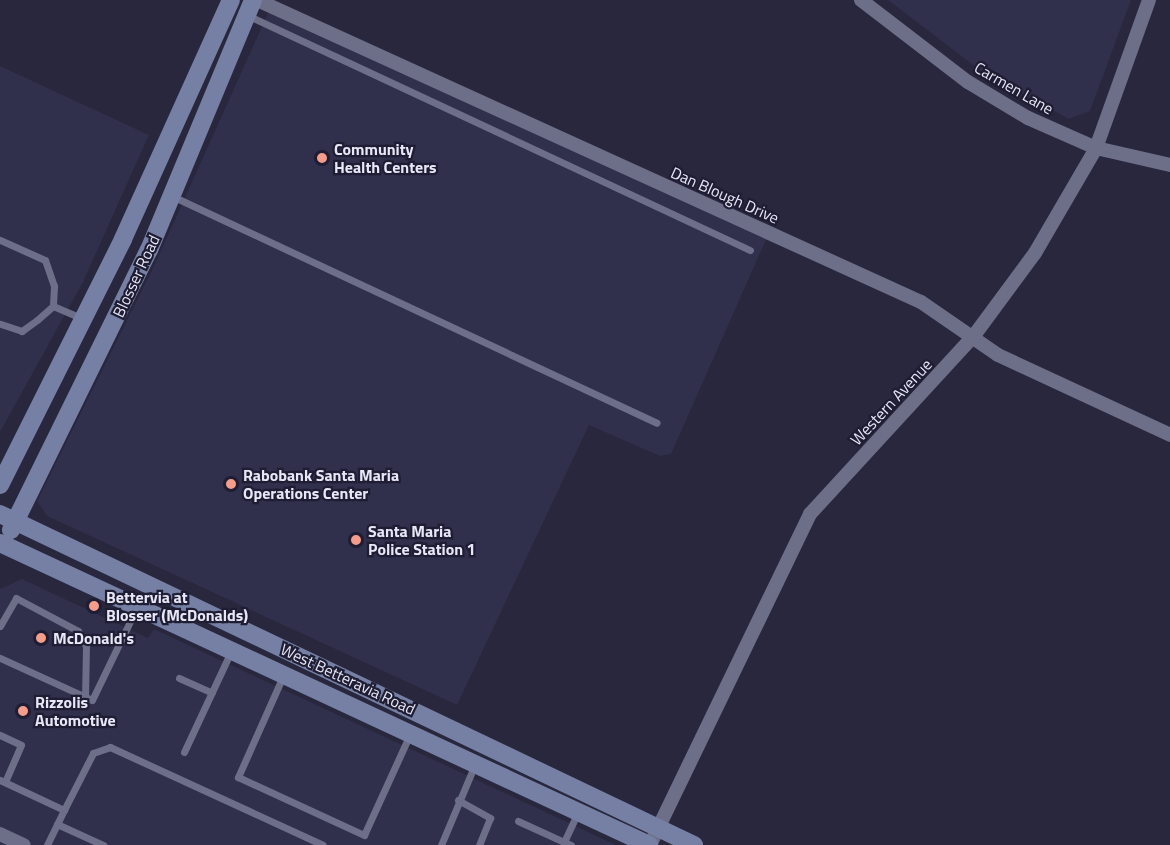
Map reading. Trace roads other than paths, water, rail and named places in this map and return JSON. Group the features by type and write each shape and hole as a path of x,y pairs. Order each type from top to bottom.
{"main road":[{"name":"Blosser Road","path":"0,484 83,319 231,0"},
{"name":"Blosser Road","path":"1,547 8,518 172,196 252,5"},
{"name":"West Betteravia Road","path":"8,518 694,845"},
{"name":"West Betteravia Road","path":"1,547 137,607 649,845"}],"street":[{"name":"Carmen Lane","path":"861,0 968,82 1028,118 1096,148 1170,165"},
{"name":"Western Avenue","path":"649,845 810,514 973,337 1035,253 1096,148 1149,0"},
{"name":"Dan Blough Drive","path":"252,5 921,302 998,355 1170,435"},
{"path":"0,834 24,845"}],"lane":[{"path":"252,5 750,250"},
{"path":"172,196 657,423"},
{"path":"0,240 45,260 52,272 53,306"},
{"path":"53,306 83,319"},
{"path":"0,324 22,331 53,306"},
{"path":"0,626 16,598 78,631 86,646 85,698"},
{"path":"0,658 85,698 98,695 137,607"},
{"path":"184,752 231,651"},
{"path":"283,675 238,777 364,835 410,734"},
{"path":"179,678 212,693"},
{"path":"0,735 21,746 2,781 64,810"},
{"path":"47,845 93,753 110,747 323,845"},
{"path":"441,845 474,764"},
{"path":"458,800 489,818 479,845"},
{"path":"518,821 567,844 578,812"},
{"path":"57,824 103,845"}],"place":[{"name":"Community Health Centers","path":"322,158"},
{"name":"Rabobank Santa Maria Operations Center","path":"231,484"},
{"name":"Santa Maria Police Station 1","path":"356,540"},
{"name":"Bettervia at Blosser (McDonalds)","path":"94,606"},
{"name":"McDonald's","path":"41,638"},
{"name":"Rizzolis Automotive","path":"23,711"}]}
